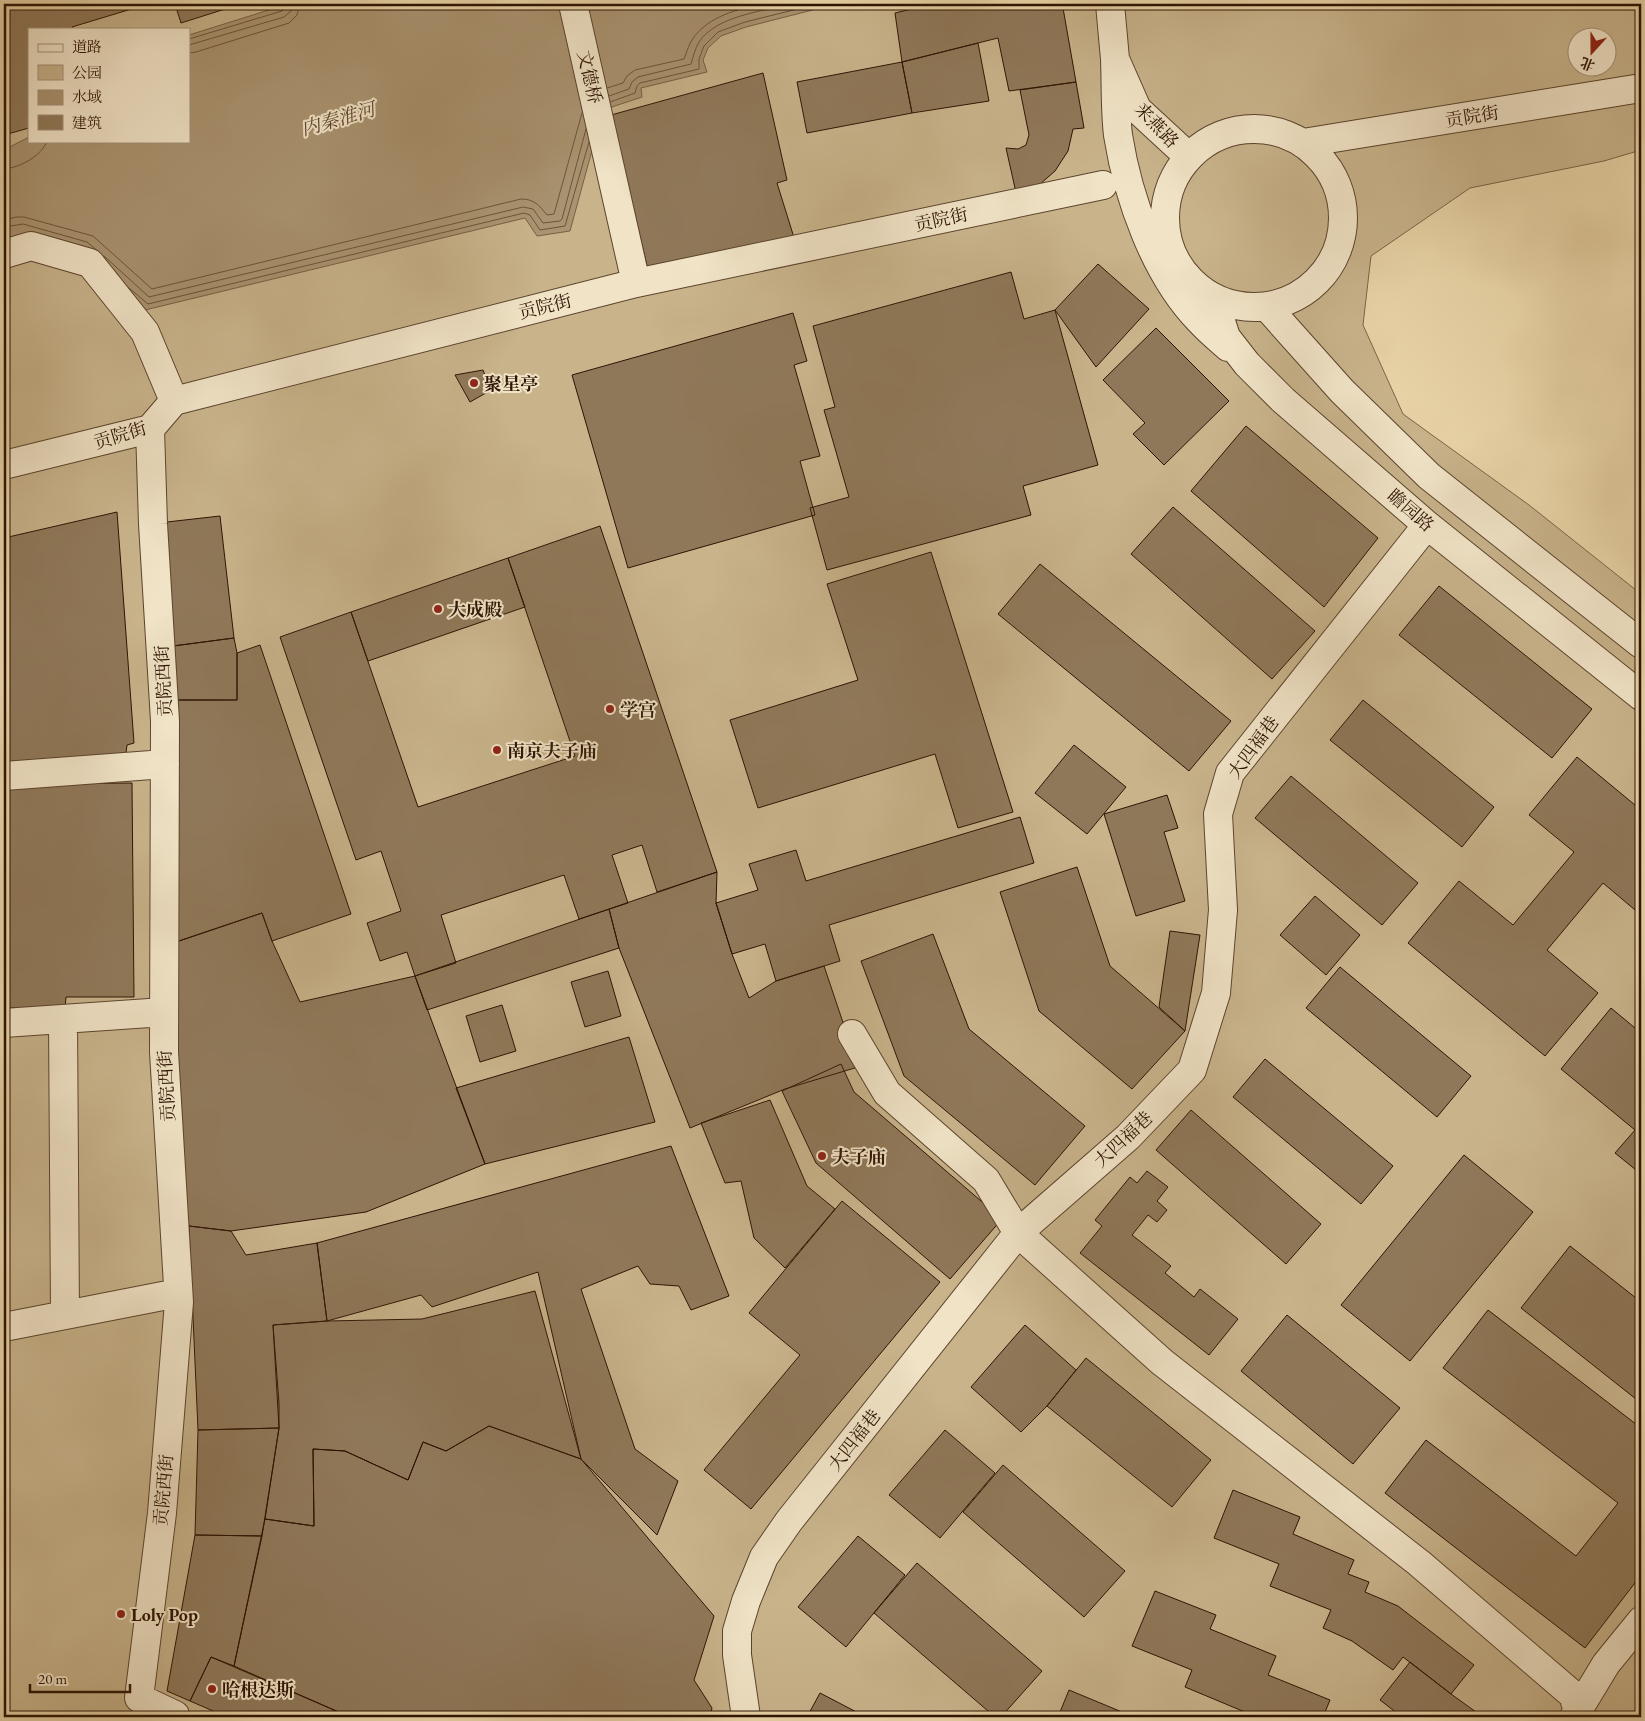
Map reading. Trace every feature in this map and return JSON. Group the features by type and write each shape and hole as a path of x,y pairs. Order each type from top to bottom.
{"street":[{"name":"文德桥","path":"573,4 636,283"},
{"name":"来燕路","path":"1110,4 1115,59 1137,109 1189,157"},
{"path":"1115,59 1118,134 1129,181 1143,225 1157,260 1177,293 1199,321 1247,364"},
{"name":"贡院街","path":"1302,143 1641,88"},
{"path":"1243,129 1274,131 1302,143 1325,164 1339,191 1344,222 1337,252 1321,278 1296,297 1267,307 1239,306 1213,298 1191,281 1174,259 1166,233 1165,206 1173,180 1189,157 1213,138 1243,129"},
{"name":"贡院街","path":"4,465 150,429 174,401 636,283 1103,185"},
{"path":"4,254 31,246 90,264 145,332 174,401"},
{"name":"瞻园路","path":"1213,298 1226,337 1247,364 1284,400 1427,525 1641,696"},
{"path":"1267,307 1342,391 1429,476 1641,644"},
{"name":"贡院西街","path":"150,429 153,524 165,721 164,1012 166,1098 179,1302 162,1513 139,1698 177,1717"},
{"name":"大四福巷","path":"746,1717 737,1655 738,1631 746,1601 764,1557 789,1521 1018,1233 1128,1137 1192,1070 1216,992 1224,910 1218,814 1230,773 1427,525"},
{"path":"4,776 165,764"},
{"path":"4,1023 164,1012"},
{"path":"63,1019 65,1315"},
{"path":"852,1034 886,1093 986,1180 1018,1233 1162,1362 1419,1563 1573,1695 1576,1715"},
{"path":"4,1327 178,1293"},
{"path":"1576,1715 1606,1664 1641,1620"}],"green space":[{"name":"夫子庙","path":"4,4 1641,4 1641,150 1604,161 1470,188 1371,256 1363,325 1403,414 1529,505 1641,594 1641,1717 4,1717"}],"water":[{"name":"内秦淮河","path":"288,4 836,4 746,27 721,36 708,48 703,60 707,72 641,88 642,97 603,110 570,231 537,236 525,218 145,310 83,253 20,235 4,239 4,150 28,138 28,142 190,142 190,35"}],"building":[{"path":"4,4 148,4 72,28 28,28 28,128 4,135"},
{"path":"175,4 241,4 181,23"},
{"path":"932,4 1059,4 1063,8 1076,82 1009,91 998,38 902,62 895,13"},
{"path":"978,43 989,101 912,113 902,62"},
{"path":"902,62 912,113 807,133 797,82"},
{"path":"763,73 787,180 777,183 796,244 653,291 611,115"},
{"path":"1076,82 1084,128 1073,129 1068,151 1055,171 1039,185 1017,197 1006,148 1018,149 1026,145 1029,135 1020,90"},
{"path":"1098,264 1149,309 1096,367 1055,310"},
{"path":"1011,272 1024,319 1055,310 1098,465 1023,486 1031,515 827,570 810,508 849,497 824,410 835,407 813,326"},
{"path":"793,313 807,361 794,365 820,456 800,461 815,515 628,568 572,375"},
{"path":"1156,328 1229,401 1164,465 1133,434 1145,423 1103,380"},
{"name":"聚星亭","path":"483,370 491,390 470,402 455,375"},
{"path":"1246,426 1378,538 1324,607 1191,491"},
{"path":"1173,507 1315,631 1272,679 1131,554"},
{"path":"117,512 134,743 127,745 126,753 4,762 4,538"},
{"path":"220,516 234,638 173,646 158,523"},
{"name":"学宫","path":"600,526 717,872 657,892 642,845 612,855 628,903 579,919 564,875 441,915 456,963 415,976 407,952 380,961 367,923 401,911 381,851 356,860 280,637 351,612 418,807 575,756 508,558"},
{"path":"931,552 1013,812 958,828 935,754 758,808 730,720 858,680 827,584"},
{"name":"大成殿","path":"508,558 525,607 368,661 351,612"},
{"path":"1040,564 1231,721 1189,771 998,614"},
{"path":"1439,586 1592,709 1552,758 1399,635"},
{"path":"234,638 237,653 237,700 173,700 173,646"},
{"path":"260,645 351,914 272,941 262,913 176,942 173,700 237,700 237,653"},
{"path":"1363,700 1494,807 1462,847 1330,740"},
{"path":"1074,745 1126,787 1087,834 1035,793"},
{"path":"1577,757 1641,810 1641,915 1603,883 1547,950 1598,993 1545,1056 1408,943 1459,881 1513,925 1574,852 1529,815"},
{"path":"1291,776 1418,883 1382,925 1255,818"},
{"path":"132,783 134,997 66,997 65,1008 4,1008 4,784"},
{"path":"1167,795 1178,828 1164,832 1185,901 1136,916 1104,814"},
{"path":"1020,817 1034,863 829,925 840,961 776,981 765,944 732,954 716,903 758,890 749,864 796,850 806,881"},
{"path":"1077,867 1110,966 1185,1031 1132,1089 1039,1011 1000,892"},
{"path":"717,872 716,903 732,954 749,998 776,981 824,966 858,1067 785,1089 690,1128 619,948 609,909"},
{"path":"1315,896 1360,935 1326,975 1280,935"},
{"path":"609,909 619,948 427,1010 415,976"},
{"path":"262,913 272,941 300,1002 415,976 485,1164 366,1212 231,1231 189,1226 178,1172 176,942"},
{"path":"1170,931 1200,935 1185,1031 1159,1007"},
{"path":"933,934 969,1029 1085,1126 1035,1185 904,1076 861,961"},
{"path":"1340,967 1471,1076 1437,1117 1306,1008"},
{"path":"608,971 621,1016 585,1027 571,982"},
{"path":"502,1005 516,1051 480,1062 466,1016"},
{"path":"1611,1008 1641,1033 1641,1174 1615,1153 1635,1130 1561,1069"},
{"path":"629,1037 655,1122 485,1164 456,1088"},
{"path":"1265,1059 1393,1166 1361,1204 1233,1097"},
{"path":"841,1064 854,1092 1002,1219 950,1279 816,1163 782,1091"},
{"path":"770,1100 807,1186 835,1209 785,1268 754,1238 741,1181 725,1183 701,1123"},
{"path":"1191,1110 1321,1224 1286,1264 1156,1150"},
{"path":"671,1146 729,1296 691,1310 679,1286 650,1284 638,1266 581,1289 635,1449 678,1481 657,1535 581,1459 538,1272 432,1307 421,1295 327,1321 317,1243"},
{"path":"1464,1155 1533,1212 1410,1361 1341,1305"},
{"path":"1147,1171 1168,1187 1157,1201 1167,1210 1157,1222 1148,1215 1132,1235 1171,1266 1165,1273 1194,1297 1200,1289 1238,1319 1209,1355 1080,1253 1102,1226 1095,1220 1130,1177 1137,1183"},
{"path":"842,1201 940,1282 751,1509 704,1470 800,1355 749,1313"},
{"path":"189,1226 231,1231 246,1255 317,1243 327,1321 273,1325 279,1428 198,1430"},
{"path":"1570,1246 1641,1302 1641,1403 1521,1308"},
{"path":"535,1291 581,1459 489,1426 446,1451 423,1442 408,1480 345,1451 313,1449 314,1526 265,1519 279,1428 273,1325 327,1321 422,1319"},
{"path":"1488,1310 1641,1428 1641,1575 1585,1648 1385,1493 1426,1440 1576,1556 1618,1503 1443,1368"},
{"path":"1287,1315 1400,1408 1353,1464 1241,1371"},
{"path":"1025,1325 1076,1370 1047,1406 1021,1432 971,1387"},
{"path":"1086,1358 1211,1460 1172,1507 1047,1406"},
{"path":"489,1426 581,1459 714,1616 694,1680 712,1708 710,1717 350,1717 234,1666 265,1519 314,1526 313,1449 345,1451 408,1480 423,1442 446,1451"},
{"path":"279,1428 262,1536 195,1535 198,1430"},
{"path":"945,1430 995,1473 940,1538 889,1495"},
{"path":"1003,1465 1125,1571 1084,1617 963,1512"},
{"path":"1233,1490 1300,1517 1293,1534 1354,1560 1348,1574 1369,1582 1365,1592 1398,1606 1474,1665 1451,1694 1403,1657 1393,1670 1352,1641 1323,1628 1331,1610 1270,1586 1279,1564 1214,1538"},
{"path":"195,1535 262,1536 234,1666 211,1657 190,1701 167,1691"},
{"path":"858,1536 905,1575 846,1647 798,1607"},
{"path":"917,1563 1042,1671 1001,1717 995,1717 874,1613"},
{"path":"1155,1591 1216,1615 1210,1629 1276,1656 1268,1675 1330,1700 1323,1717 1251,1717 1252,1715 1185,1687 1192,1670 1132,1646"},
{"path":"211,1657 334,1710 331,1717 227,1717 190,1701"},
{"path":"1410,1662 1483,1717 1402,1717 1380,1700"},
{"path":"1069,1690 1134,1717 1058,1717"},
{"path":"820,1693 866,1717 807,1717"},
{"path":"1641,1703 1641,1717 1630,1717"},
{"path":"334,1710 350,1717 331,1717"}],"place":[{"name":"聚星亭","path":"474,383"},
{"name":"大成殿","path":"438,609"},
{"name":"学宫","path":"610,709"},
{"name":"南京夫子庙","path":"497,750"},
{"name":"夫子庙","path":"822,1156"},
{"name":"Loly Pop","path":"121,1614"},
{"name":"哈根达斯","path":"212,1689"}]}
